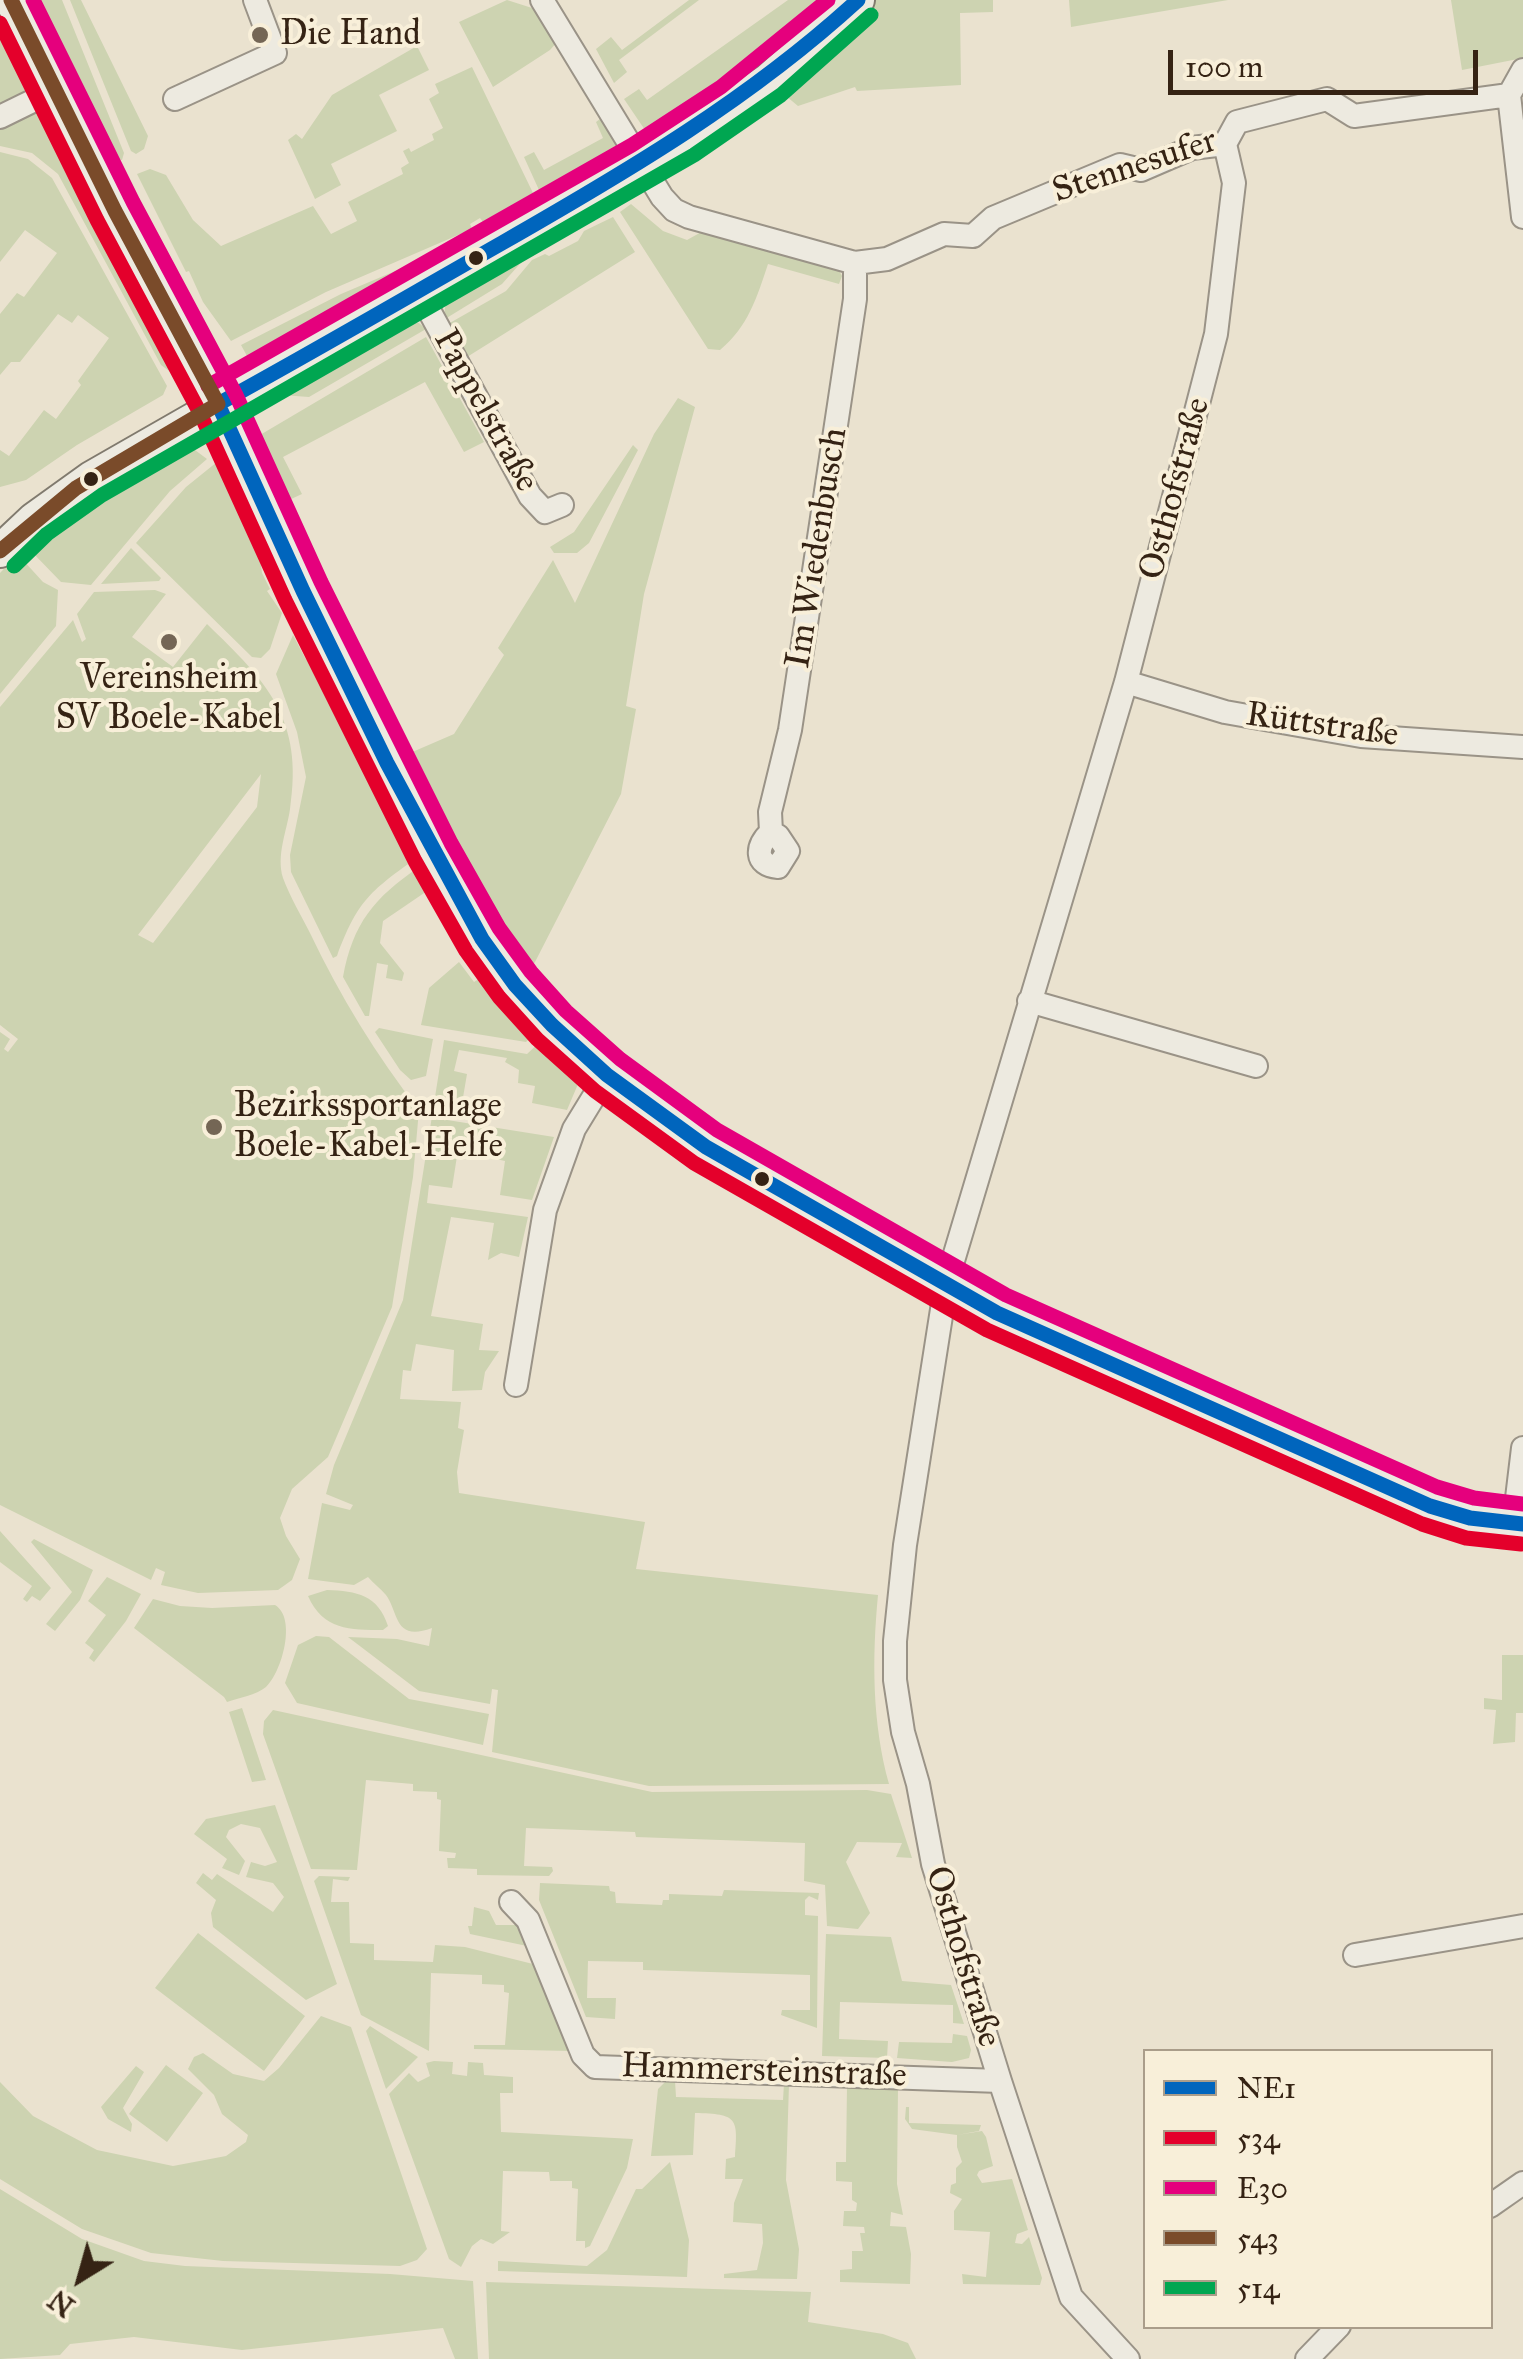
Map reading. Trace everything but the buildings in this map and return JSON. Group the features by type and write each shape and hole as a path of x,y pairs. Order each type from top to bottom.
{"street":[{"path":"11,0 115,211 218,404 294,574 387,763 482,938 552,1026 606,1075 706,1147 997,1313 1430,1506 1470,1518 1518,1524 1523,1448"},
{"path":"175,99 275,53 254,0"},
{"name":"Stennesufer","path":"542,0 662,197 674,210 855,263 887,259 944,234 973,236 992,218 1120,165 1141,170 1192,148 1225,144 1237,122 1327,99 1354,116 1508,95"},
{"name":"Pappelstraße","path":"0,551 34,518 90,478 643,164 768,80 853,2"},
{"path":"1523,70 1508,95 1523,217"},
{"path":"0,116 55,90"},
{"name":"Osthofstraße","path":"1128,2359 1071,2297 1000,2081 933,1864 918,1784 903,1732 895,1641 904,1544 946,1284 1126,682 1216,334 1234,183 1225,144"},
{"name":"Im Wiedenbusch","path":"771,832 770,812 790,730 852,319 855,263"},
{"name":"Pappelstraße","path":"419,292 530,496 545,512 562,504"},
{"name":"Rüttstraße","path":"1126,682 1226,712 1361,736 1523,748"},
{"path":"1028,1000 1256,1066"},
{"path":"516,1385 546,1210 574,1129 606,1075"},
{"name":"Hammersteinstraße","path":"511,1902 528,1920 584,2055 595,2066 1000,2081"},
{"path":"1355,1954 1523,1926"},
{"path":"1493,2204 1523,2182"},
{"path":"1307,2359 1335,2329"}],"green space":[{"path":"26,0 62,0 124,153 122,160 104,156"},
{"path":"70,0 81,0 148,136 144,149 136,154 131,151"},
{"path":"507,0 532,8 557,42 493,87 459,22"},
{"path":"689,0 699,0 619,60 627,72 614,83 596,49 611,37 622,50"},
{"path":"788,0 818,0 731,73 645,130 624,99 639,89 647,100"},
{"path":"876,0 993,0 993,12 960,13 961,85 857,91 855,87 798,106 786,96 785,88 773,96"},
{"path":"1069,0 1228,0 1071,27"},
{"path":"1451,0 1523,0 1523,58 1462,70"},
{"path":"0,8 31,73 24,92 0,106"},
{"path":"417,46 429,70 379,95 397,131 331,164 341,185 315,199 288,140 296,134 302,139 332,95"},
{"path":"472,67 533,193 483,222 480,218 470,224 472,229 326,292 231,341 203,302 189,271 186,272 137,174 150,169 166,175 193,220 221,246 313,206 331,234 357,221 348,202 403,174 401,168 409,163 403,151 409,148 411,152 434,140 432,134 443,128 429,99 439,93 435,84"},
{"path":"35,111 55,118 179,369 172,373 161,365 58,174 32,153 0,146 0,128"},
{"path":"600,119 617,146 539,190 524,157 534,152 544,170 603,138 596,122"},
{"path":"0,152 28,159 52,178 167,386 163,395 26,480 0,487 0,450 9,456 44,410 56,419 109,338 78,315 72,323 58,314 20,362 11,362 0,375 0,314 17,293 24,297 57,253 25,230 0,262"},
{"path":"631,204 663,231 687,240 705,230 837,267 842,276 839,284 768,264 738,332 720,350 708,349 620,212"},
{"path":"613,217 635,252 467,357 448,324 506,291 532,260 578,241 584,231"},
{"path":"454,246 413,276 252,365 241,345 341,294"},
{"path":"526,257 502,284 445,319 451,294 461,285"},
{"path":"400,320 419,323 426,329 309,397 268,394"},
{"path":"426,337 484,442 464,452 425,382 283,457 302,494 289,500 260,435"},
{"path":"678,398 695,407 644,594 626,706 636,709 621,794 535,962 515,985 387,763 454,734 504,655 498,648 553,560 575,603 654,434"},
{"path":"183,441 207,459 170,491 91,585 61,582 31,551 22,559 43,582 58,590 56,626 0,694 0,573 28,544 83,499"},
{"path":"633,445 638,450 589,543 577,553 554,553 550,547 574,532"},
{"path":"217,462 258,544 262,573 270,589 267,591 282,613 270,649 261,658 252,657 136,543 186,487"},
{"path":"131,548 161,578 159,581 101,584"},
{"name":"Bezirkssportanlage Boele-Kabel-Helfe","path":"155,590 166,594 132,637 173,667 207,624 247,665 276,704 286,726 293,778 281,852 283,878 346,1002 419,1110 413,1177 392,1307 328,1457 292,1489 280,1518 300,1559 292,1580 278,1590 198,1593 161,1585 165,1572 156,1568 151,1580 0,1505 0,1032 10,1039 4,1049 8,1052 18,1039 0,1025 0,707 73,620 82,642 86,639 77,614 94,592","holes":["261,774 257,807 153,943 138,935"]},
{"path":"293,635 305,658 324,679 415,859 366,900 333,958 291,872 290,855 306,777 297,732 276,674"},
{"path":"419,867 430,889 383,921 380,943 404,973 402,981 386,978 388,965 377,963 369,1016 365,1016 343,977 353,941 378,901"},
{"path":"459,962 474,982 485,975 536,1032 526,1042 421,1025 429,988"},
{"path":"379,1028 433,1039 426,1076 411,1080 400,1070 375,1032"},
{"path":"543,1039 581,1077 567,1110 532,1103 535,1086 518,1083 519,1070 505,1062 507,1058 459,1050 454,1071 467,1074 460,1115 442,1112 441,1119 554,1137 532,1200 500,1195 505,1161 496,1159 498,1142 460,1137 452,1188 429,1185 427,1203 528,1217 519,1257 501,1253 488,1260 494,1223 451,1217 431,1316 483,1324 479,1350 499,1351 485,1372 482,1390 452,1391 454,1350 416,1344 411,1371 403,1370 400,1399 461,1402 458,1428 464,1430 457,1472 459,1493 645,1522 636,1569 878,1595 875,1690 879,1738 889,1784 649,1786 492,1752 498,1690 492,1689 490,1704 419,1691 348,1637 397,1639 429,1646 432,1628 404,1628 386,1595 368,1577 354,1585 308,1579 322,1503 350,1510 353,1505 326,1494 334,1465 403,1300 444,1040 527,1054"},
{"path":"0,1531 51,1588 40,1601 32,1596 27,1602 23,1599 32,1586 0,1562"},
{"path":"34,1539 93,1570 80,1600 55,1631 46,1624 72,1592 31,1542"},
{"path":"107,1577 141,1594 126,1621 94,1662 89,1658 94,1650 85,1643 106,1615 88,1601"},
{"path":"327,1590 348,1592 372,1601 388,1626 383,1630 359,1629 330,1622 308,1596"},
{"path":"153,1599 212,1608 275,1605 282,1612 286,1633 282,1658 272,1680 257,1692 227,1702 134,1628"},
{"path":"316,1636 329,1637 409,1699 489,1714 483,1745 297,1703 285,1683 298,1645"},
{"path":"1502,1655 1523,1655 1523,1713 1516,1713 1515,1742 1493,1744 1496,1710 1484,1709 1484,1698 1502,1700"},
{"path":"242,1708 266,1780 252,1782 229,1712"},
{"path":"273,1710 652,1792 867,1790 891,1794 912,1858 896,1857 902,1843 857,1842 846,1862 870,1913 858,1929 827,1926 825,1885 804,1881 805,1843 636,1837 635,1832 526,1828 524,1866 552,1867 549,1876 477,1875 477,1869 448,1868 447,1858 455,1858 456,1853 439,1851 441,1800 437,1799 437,1792 413,1791 413,1784 366,1780 357,1870 311,1869 263,1734 264,1721"},
{"path":"275,1805 337,1984 306,2000 213,1927 211,1913 216,1900 196,1883 203,1873 212,1880 217,1874 273,1912 284,1897 273,1883 246,1877 251,1862 265,1866 277,1862 260,1828 241,1824 229,1830 226,1837 245,1861 239,1875 222,1868 227,1859 194,1834 206,1819"},
{"path":"319,1876 350,1877 348,1881 333,1879 331,1902 349,1902 350,1943 374,1944 374,1960 433,1962 435,1945 465,1947 537,1965 571,2051 474,2049 474,2045 505,2045 509,1993 504,1992 504,1985 482,1984 482,1975 431,1973 429,2051 361,2015 314,1881"},
{"path":"540,1883 609,1886 615,1892 616,1903 662,1905 663,1900 669,1900 669,1894 722,1896 724,1890 819,1893 818,1900 809,1896 805,1900 805,1915 818,1916 817,2028 781,2015 782,2010 810,2010 810,1975 643,1970 643,1962 588,1961 587,1998 616,1998 615,2019 586,2017 539,1900"},
{"path":"474,1907 489,1911 496,1925 519,1925 527,1946 470,1934 468,1926 472,1926"},
{"path":"198,1933 305,2016 264,2071 155,1988"},
{"path":"826,1934 891,1937 902,1981 951,1985 964,2024 953,2023 953,2005 840,2002 839,2039 888,2041 887,2058 822,2056"},
{"path":"321,2016 351,2027 427,2249 417,2260 400,2266 223,2261 151,2253 82,2229 0,2179 0,2082 33,2116 97,2150 173,2166 226,2156 246,2142 248,2135 222,2114 214,2095 188,2069 194,2057 203,2053 233,2074 264,2081"},
{"path":"370,2026 418,2057 386,2089 366,2031"},
{"path":"953,2034 967,2036 969,2058 952,2062 897,2058 899,2042 952,2043"},
{"path":"453,2062 452,2074 467,2076 468,2062 483,2063 484,2075 513,2077 513,2093 500,2093 501,2132 633,2139 627,2168 590,2246 585,2248 585,2241 576,2241 578,2189 572,2188 572,2181 550,2181 549,2172 503,2171 501,2231 510,2232 493,2244 481,2239 472,2246 461,2267 449,2259 389,2094 409,2073 418,2082 430,2076 426,2063"},
{"path":"166,2065 203,2093 167,2142 129,2114"},
{"path":"136,2066 144,2072 123,2108 132,2124 131,2132 108,2119 101,2107"},
{"path":"668,2079 675,2081 676,2097 783,2100 784,2084 789,2084 786,2180 799,2249 797,2279 724,2278 724,2274 757,2270 763,2243 762,2224 733,2222 734,2203 743,2179 725,2179 726,2159 735,2157 735,2126 727,2117 695,2113 693,2155 651,2156 658,2089"},
{"path":"847,2086 898,2088 897,2184 903,2215 891,2212 890,2226 906,2227 911,2254 910,2284 840,2282 840,2270 852,2269 852,2251 863,2251 860,2233 865,2233 864,2227 843,2226 844,2211 856,2211 857,2203 852,2200 852,2182 836,2181 836,2162 846,2162"},
{"path":"906,2107 909,2123 981,2125 979,2131 957,2135 912,2129 905,2119"},
{"path":"982,2131 986,2137 993,2166 979,2171 982,2183 1012,2179 1028,2230 1017,2234 1015,2243 1022,2244 1029,2237 1042,2278 1040,2285 963,2284 962,2274 986,2277 990,2232 954,2230 954,2211 962,2199 950,2193 951,2185 956,2183 956,2168 962,2162 957,2135"},
{"path":"670,2162 689,2240 687,2277 498,2271 498,2261 587,2266 607,2250 636,2189 642,2189"},
{"path":"0,2189 82,2239 144,2261 473,2281 478,2359 455,2359 443,2328 242,2350 134,2337 70,2344 60,2355 0,2359"},
{"path":"486,2282 811,2292 808,2322 883,2334 908,2343 916,2359 489,2359"}],"transit line":[{"name":"543","path":"11,0 115,211 218,404"},
{"name":"E30","path":"33,0 133,202 236,395 321,582 451,843 499,928 566,1011 620,1059 717,1130 1006,1295 1437,1487 1474,1498 1523,1504"},
{"name":"E30","path":"208,386 632,145 721,87 828,0"},
{"name":"NE1","path":"218,404 642,161 775,70 858,0"},
{"name":"514","path":"14,566 47,534 102,495 694,155 781,95 871,15"},
{"name":"534","path":"0,23 97,220 200,413 285,600 415,861 466,951 499,997 537,1039 595,1091 694,1163 987,1330 1422,1524 1466,1538 1521,1544"},
{"name":"NE1","path":"218,404 387,763 482,939 515,985 607,1075 706,1147 997,1313 1430,1506 1470,1518 1523,1524"},
{"name":"543","path":"0,551 76,488 218,404"}],"place":[{"name":"Die Hand","path":"260,35"},
{"name":"Vereinsheim SV Boele-Kabel","path":"169,642"},
{"name":"Bezirkssportanlage Boele-Kabel-Helfe","path":"214,1127"}]}
